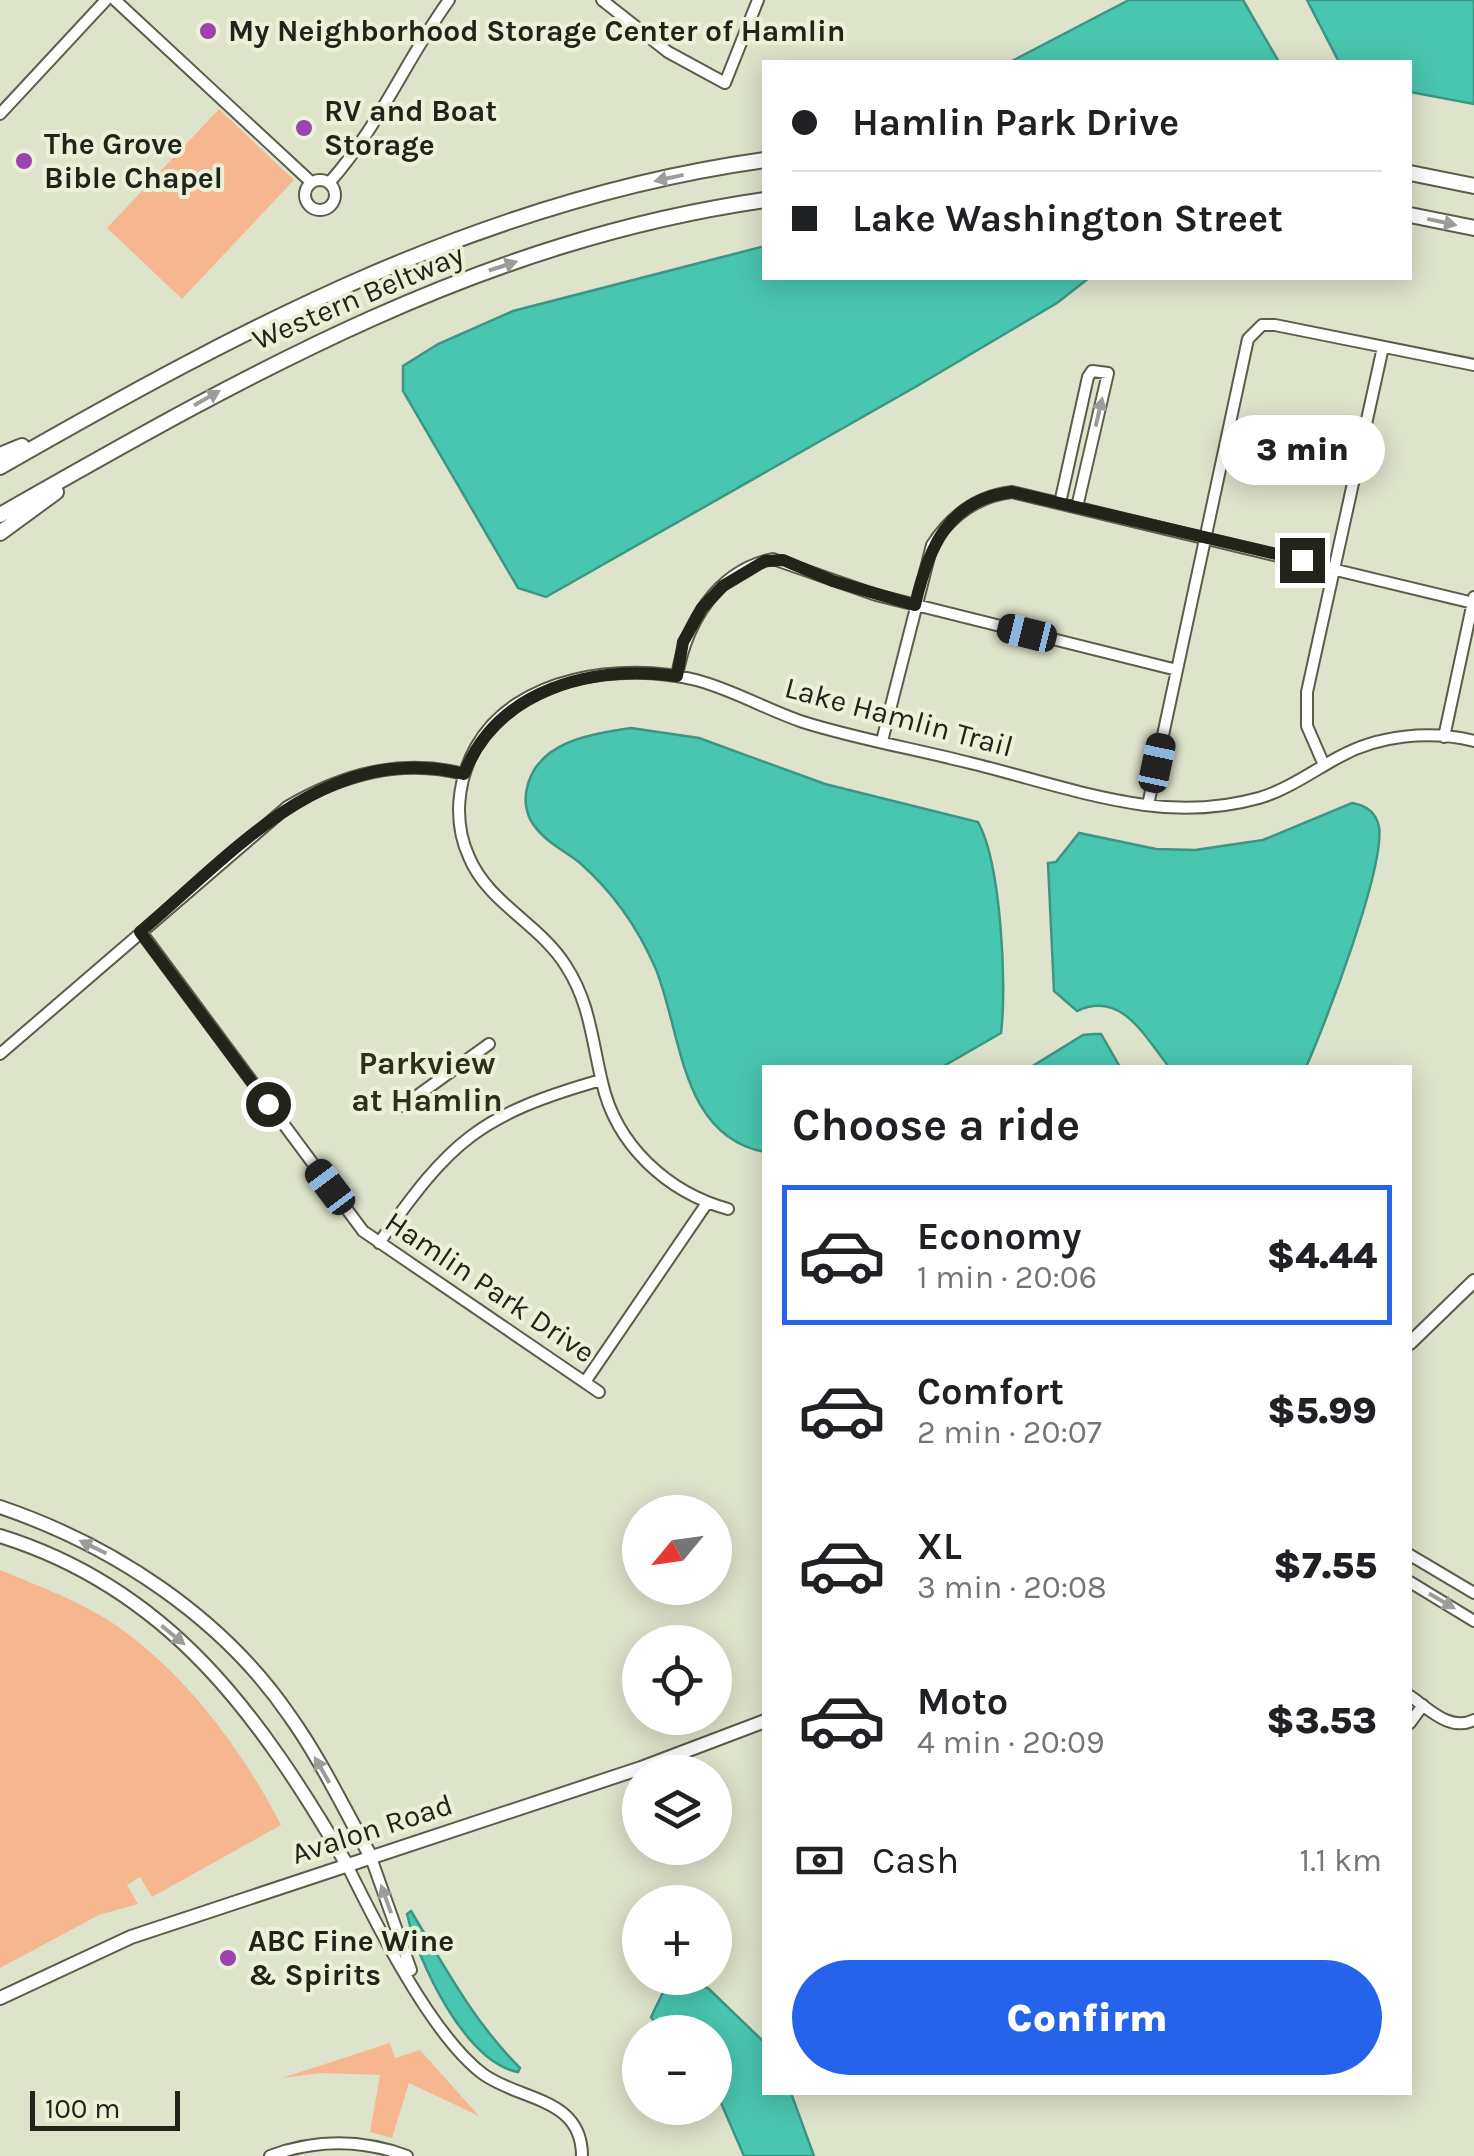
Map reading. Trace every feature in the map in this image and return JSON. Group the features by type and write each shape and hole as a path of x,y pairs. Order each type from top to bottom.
{"highway":[{"name":"Western Beltway","path":"0,467 252,326 413,257 606,192 762,161"},
{"path":"1412,173 1474,186"},
{"name":"Western Beltway","path":"0,515 288,354 410,300 616,231 762,201"},
{"path":"1412,214 1474,228"},
{"path":"0,455 83,420"},
{"path":"0,533 150,430"}],"main road":[{"path":"1412,1341 1474,1281"},
{"path":"0,1507 122,1561 200,1619 254,1670 290,1716 370,1855"},
{"path":"0,1536 63,1562 128,1599 188,1648 244,1704 271,1740 346,1863"},
{"name":"Avalon Road","path":"0,1998 131,1937 642,1768 762,1722"}],"street":[{"path":"0,114 106,0"},
{"path":"116,0 311,182 329,183"},
{"path":"329,183 369,137 408,59 449,0"},
{"path":"602,0 668,52 725,83 758,0"},
{"path":"311,182 306,199 321,210 335,196 329,183"},
{"path":"1148,805 1248,338 1254,330 1275,325 1474,366"},
{"path":"1324,765 1304,713 1382,347"},
{"path":"1060,503 1088,378 1092,371 1108,374 1077,507"},
{"path":"882,742 932,545 952,518 969,506 1012,492 1473,600 1444,737"},
{"path":"677,676 683,642 702,608 723,586 765,561 783,560 833,581 915,605 1177,670"},
{"name":"Lake Hamlin Trail","path":"728,1209 707,1203 666,1179 635,1150 616,1121 601,1080 592,1022 572,976 550,944 491,890 470,861 459,820 464,774 478,743 498,720 553,686 599,674 677,676 803,722 882,742 1148,805 1200,808 1262,798 1375,742 1411,735 1474,741"},
{"path":"0,1054 268,821 315,792 355,776 391,768 423,766 464,774"},
{"name":"Hamlin Park Drive","path":"140,932 356,1223 379,1244 599,1392"},
{"path":"403,1106 489,1044"},
{"path":"379,1244 433,1168 468,1135 527,1102 601,1080"},
{"path":"585,1382 707,1203"},
{"path":"1412,1557 1474,1593"},
{"path":"1412,1583 1474,1622"},
{"path":"1412,1697 1454,1724 1474,1720"},
{"path":"1412,1720 1423,1705"},
{"path":"370,1855 411,1970 429,2007"},
{"path":"346,1863 429,2007 456,2046 483,2074 548,2102 567,2116 578,2134 582,2156"},
{"path":"270,2156 338,2142 407,2156"}],"shaded area":[{"path":"219,109 294,180 182,299 107,228"},
{"path":"0,1570 104,1617 142,1645 211,1716 249,1769 281,1825 152,1897 140,1877 127,1885 138,1904 99,1915 0,1968"},
{"path":"390,2043 395,2058 420,2050 479,2116 409,2083 392,2138 370,2132 380,2075 322,2073 282,2078"}],"water":[{"path":"1129,0 1243,0 1278,60 1014,60"},
{"path":"1307,0 1474,0 1474,104 1412,92 1412,60 1338,60"},
{"path":"762,247 762,280 1086,280 1057,303 917,386 546,597 518,588 403,391 403,366 438,344 513,311"},
{"path":"631,728 699,738 825,784 978,822 997,894 1003,986 1001,1033 945,1065 762,1065 762,1151 737,1142 715,1125 700,1103 688,1078 655,967 624,911 580,863 538,830 526,807 533,772 542,760 567,743"},
{"path":"1352,803 1373,813 1379,827 1364,910 1307,1065 1167,1065 1120,1012 1093,1006 1077,1011 1054,991 1048,863 1056,862 1079,833 1156,849 1195,850 1263,840"},
{"path":"1101,1034 1119,1065 1034,1065 1083,1035"},
{"path":"411,1911 488,2032 520,2068 518,2072 498,2064 462,2030 422,1958 407,1914"},
{"path":"662,1995 715,1995 762,2040 762,2095 792,2095 814,2156 744,2156 731,2125 732,2015 652,2015"}],"place":[{"name":"My Neighborhood Storage Center of Hamlin","path":"208,31"},
{"name":"RV and Boat Storage","path":"304,128"},
{"name":"The Grove Bible Chapel","path":"24,161"},
{"name":"ABC Fine Wine & Spirits","path":"228,1958"}],"district":[{"name":"Parkview at Hamlin","path":"427,1082"}],"route":[{"path":"268,1104 140,932 268,821 315,792 355,776 391,768 423,766 464,774 478,743 498,720 553,686 599,674 677,676 683,642 702,608 744,570 765,561 783,560 833,581 915,605 926,559 941,531 969,506 996,494 1012,492 1302,560"}]}
